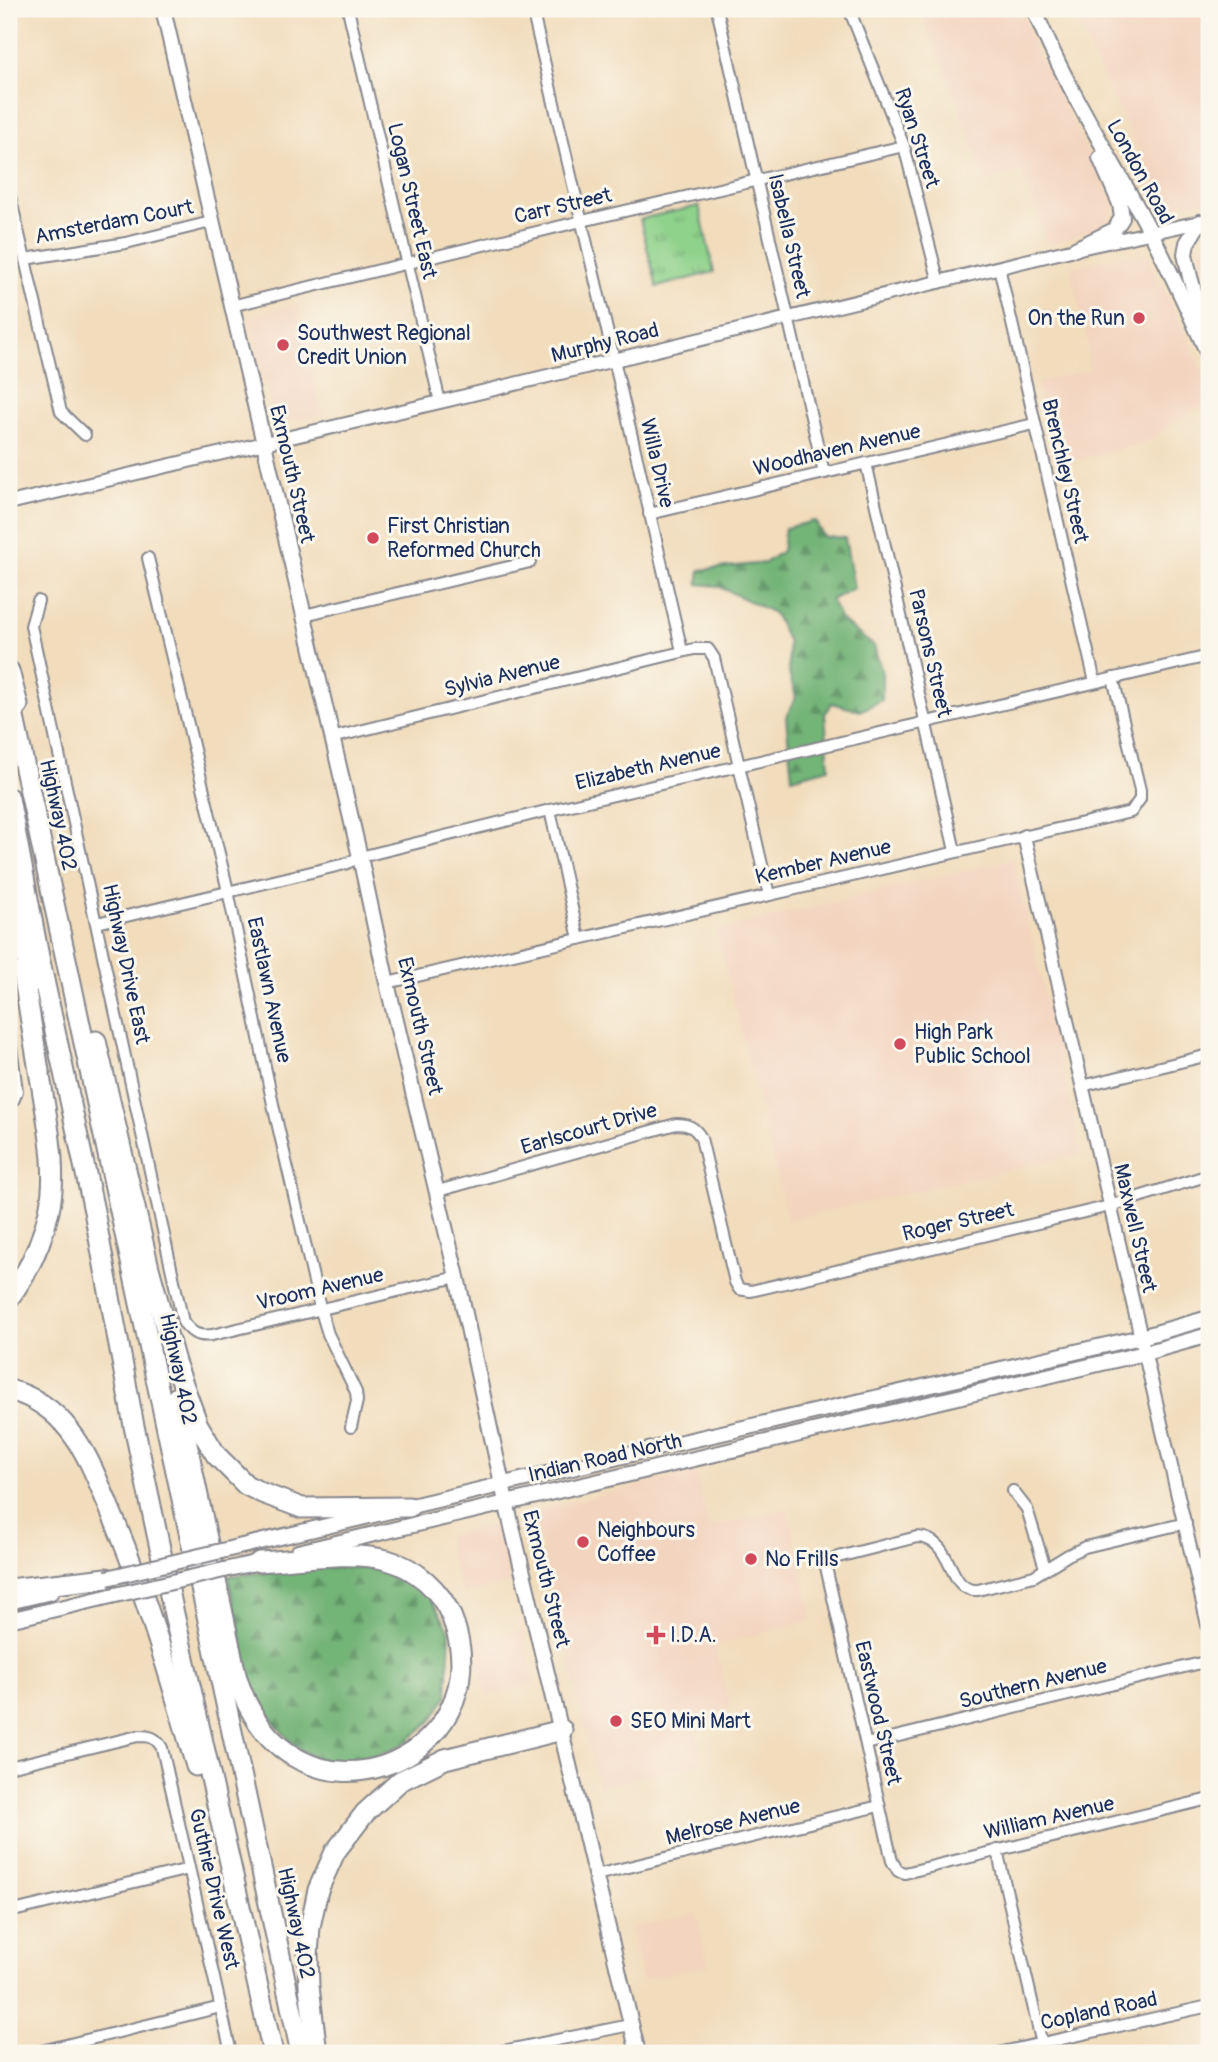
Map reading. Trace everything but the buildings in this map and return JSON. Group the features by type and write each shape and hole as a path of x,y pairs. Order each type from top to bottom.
{"highway":[{"path":"9,671 117,1124 236,1675 251,1713 268,1736 286,1752 309,1764 350,1772 375,1769 418,1748 439,1726 454,1699 460,1668 456,1631 435,1590 412,1571 373,1557 259,1562"},
{"name":"Highway 402","path":"9,694 301,2053"},
{"path":"9,798 39,957 94,1211 134,1426 273,2053"},
{"path":"21,857 46,956 183,1612 284,2053"},
{"path":"9,1298 39,1247 50,1209 52,1177 47,1121 11,898"},
{"path":"11,898 73,1173 196,1766 261,2053"},
{"path":"149,1268 191,1409 205,1440 236,1477 262,1493 302,1508 410,1507"},
{"path":"9,1390 34,1399 50,1411 68,1428 84,1452 119,1532 148,1611 196,1766"},
{"path":"9,1589 109,1587"},
{"path":"317,2053 309,1986 309,1946 318,1890 335,1852 365,1813 400,1781 445,1759 562,1730"}],"main road":[{"name":"Exmouth Street","path":"163,9 387,982 438,1191 506,1502 638,2053"},
{"name":"London Road","path":"1034,9 1052,51 1091,126 1151,233 1209,356"},
{"path":"1076,249 1114,230 1123,215 1099,156 1091,126"},
{"path":"1201,338 1201,315 1185,254 1187,243 1205,221"},
{"name":"Indian Road North","path":"9,1620 221,1551 1141,1337 1209,1318"},
{"name":"Indian Road North","path":"9,1602 224,1570 1145,1353 1209,1335"}],"street":[{"name":"Logan Street East","path":"348,9 440,402"},
{"name":"Willa Drive","path":"532,9 682,651"},
{"name":"Isabella Street","path":"717,9 824,473"},
{"name":"Ryan Street","path":"849,9 904,146 939,282"},
{"name":"Carr Street","path":"231,306 582,220 904,146"},
{"name":"Amsterdam Court","path":"9,192 61,412 85,435"},
{"name":"Murphy Road","path":"9,503 999,267 1205,221"},
{"name":"Amsterdam Court","path":"25,259 126,243 211,222"},
{"name":"Brenchley Street","path":"999,267 1095,682"},
{"name":"Woodhaven Avenue","path":"649,514 1034,424"},
{"name":"Parsons Street","path":"866,463 955,851"},
{"name":"Eastlawn Avenue","path":"148,558 228,891 320,1308 328,1334 356,1392 357,1401 351,1426"},
{"path":"304,615 530,562"},
{"name":"Highway Drive East","path":"38,601 31,626 183,1322 192,1333"},
{"path":"682,651 702,648 712,652 769,895"},
{"name":"Sylvia Avenue","path":"331,738 682,651"},
{"name":"Elizabeth Avenue","path":"97,923 345,864 360,857 550,810 1209,656"},
{"name":"Kember Avenue","path":"387,982 1131,811 1138,805 1140,790 1113,678"},
{"path":"550,810 579,939"},
{"name":"Maxwell Street","path":"1024,836 1209,1629"},
{"path":"9,1031 17,1091 11,1101"},
{"path":"1082,1086 1209,1055"},
{"name":"Earlscourt Drive","path":"438,1191 676,1124 685,1124 695,1130 701,1139 731,1266"},
{"name":"Roger Street","path":"731,1266 737,1286 743,1291 751,1291 1111,1206 1209,1175"},
{"name":"Vroom Avenue","path":"192,1333 212,1335 457,1277"},
{"path":"1013,1491 1027,1509 1045,1569 1085,1547 1186,1523"},
{"name":"Eastwood Street","path":"898,1871 892,1861 826,1567 829,1562 904,1540 926,1537 938,1544 960,1584 971,1591 1027,1578 1045,1569"},
{"name":"Southern Avenue","path":"866,1744 1209,1661"},
{"name":"Guthrie Drive West","path":"9,1767 138,1736 152,1736 162,1748 231,2053"},
{"name":"William Avenue","path":"898,1871 905,1873 1209,1799"},
{"name":"Melrose Avenue","path":"596,1875 879,1806"},
{"path":"997,1850 1043,2048"},
{"path":"9,1912 189,1869"},
{"name":"Copland Road","path":"998,2053 1043,2048 1209,2006"},
{"path":"33,2053 221,2007"},
{"path":"493,2053 631,2025"}],"shaded area":[{"path":"919,9 1021,9 1033,42 1115,207 1103,227 1049,245 1021,172 986,182"},
{"path":"1070,9 1209,9 1209,199 1167,208"},
{"path":"1209,238 1209,284 1199,255"},
{"path":"1135,253 1145,254 1177,315 1209,385 1209,401 1145,443 1055,465 1037,382 1088,370 1088,340 1070,267"},
{"path":"297,304 322,414 286,423 271,407 249,317"},
{"name":"High Park Public School","path":"1013,859 1082,1154 788,1220 716,930"},
{"path":"696,1472 709,1528 788,1509 813,1620 715,1645 731,1708 693,1719 703,1763 598,1787 533,1511"},
{"path":"497,1525 510,1583 462,1595 446,1536"},
{"path":"524,1630 536,1685 486,1696 473,1641"},
{"path":"696,1913 708,1965 642,1980 630,1928"}],"green space":[{"path":"699,206 714,272 657,287 640,219"},
{"path":"815,521 824,537 845,538 854,588 831,600 841,620 874,646 882,672 882,700 860,711 832,703 825,714 829,768 792,778 786,717 796,697 789,673 788,642 774,613 718,586 698,584 700,570 765,563 782,551 785,528"},
{"path":"338,1566 388,1570 426,1591 450,1631 447,1697 431,1721 401,1746 368,1759 330,1765 302,1751 288,1739 254,1698 228,1576"}],"place":[{"name":"On the Run","path":"1139,318"},
{"name":"Southwest Regional Credit Union","path":"283,345"},
{"name":"First Christian Reformed Church","path":"373,538"},
{"name":"High Park Public School","path":"900,1044"},
{"name":"Neighbours Coffee","path":"583,1542"},
{"name":"No Frills","path":"751,1559"},
{"name":"I.D.A.","path":"656,1635"},
{"name":"SEO Mini Mart","path":"616,1721"}]}
